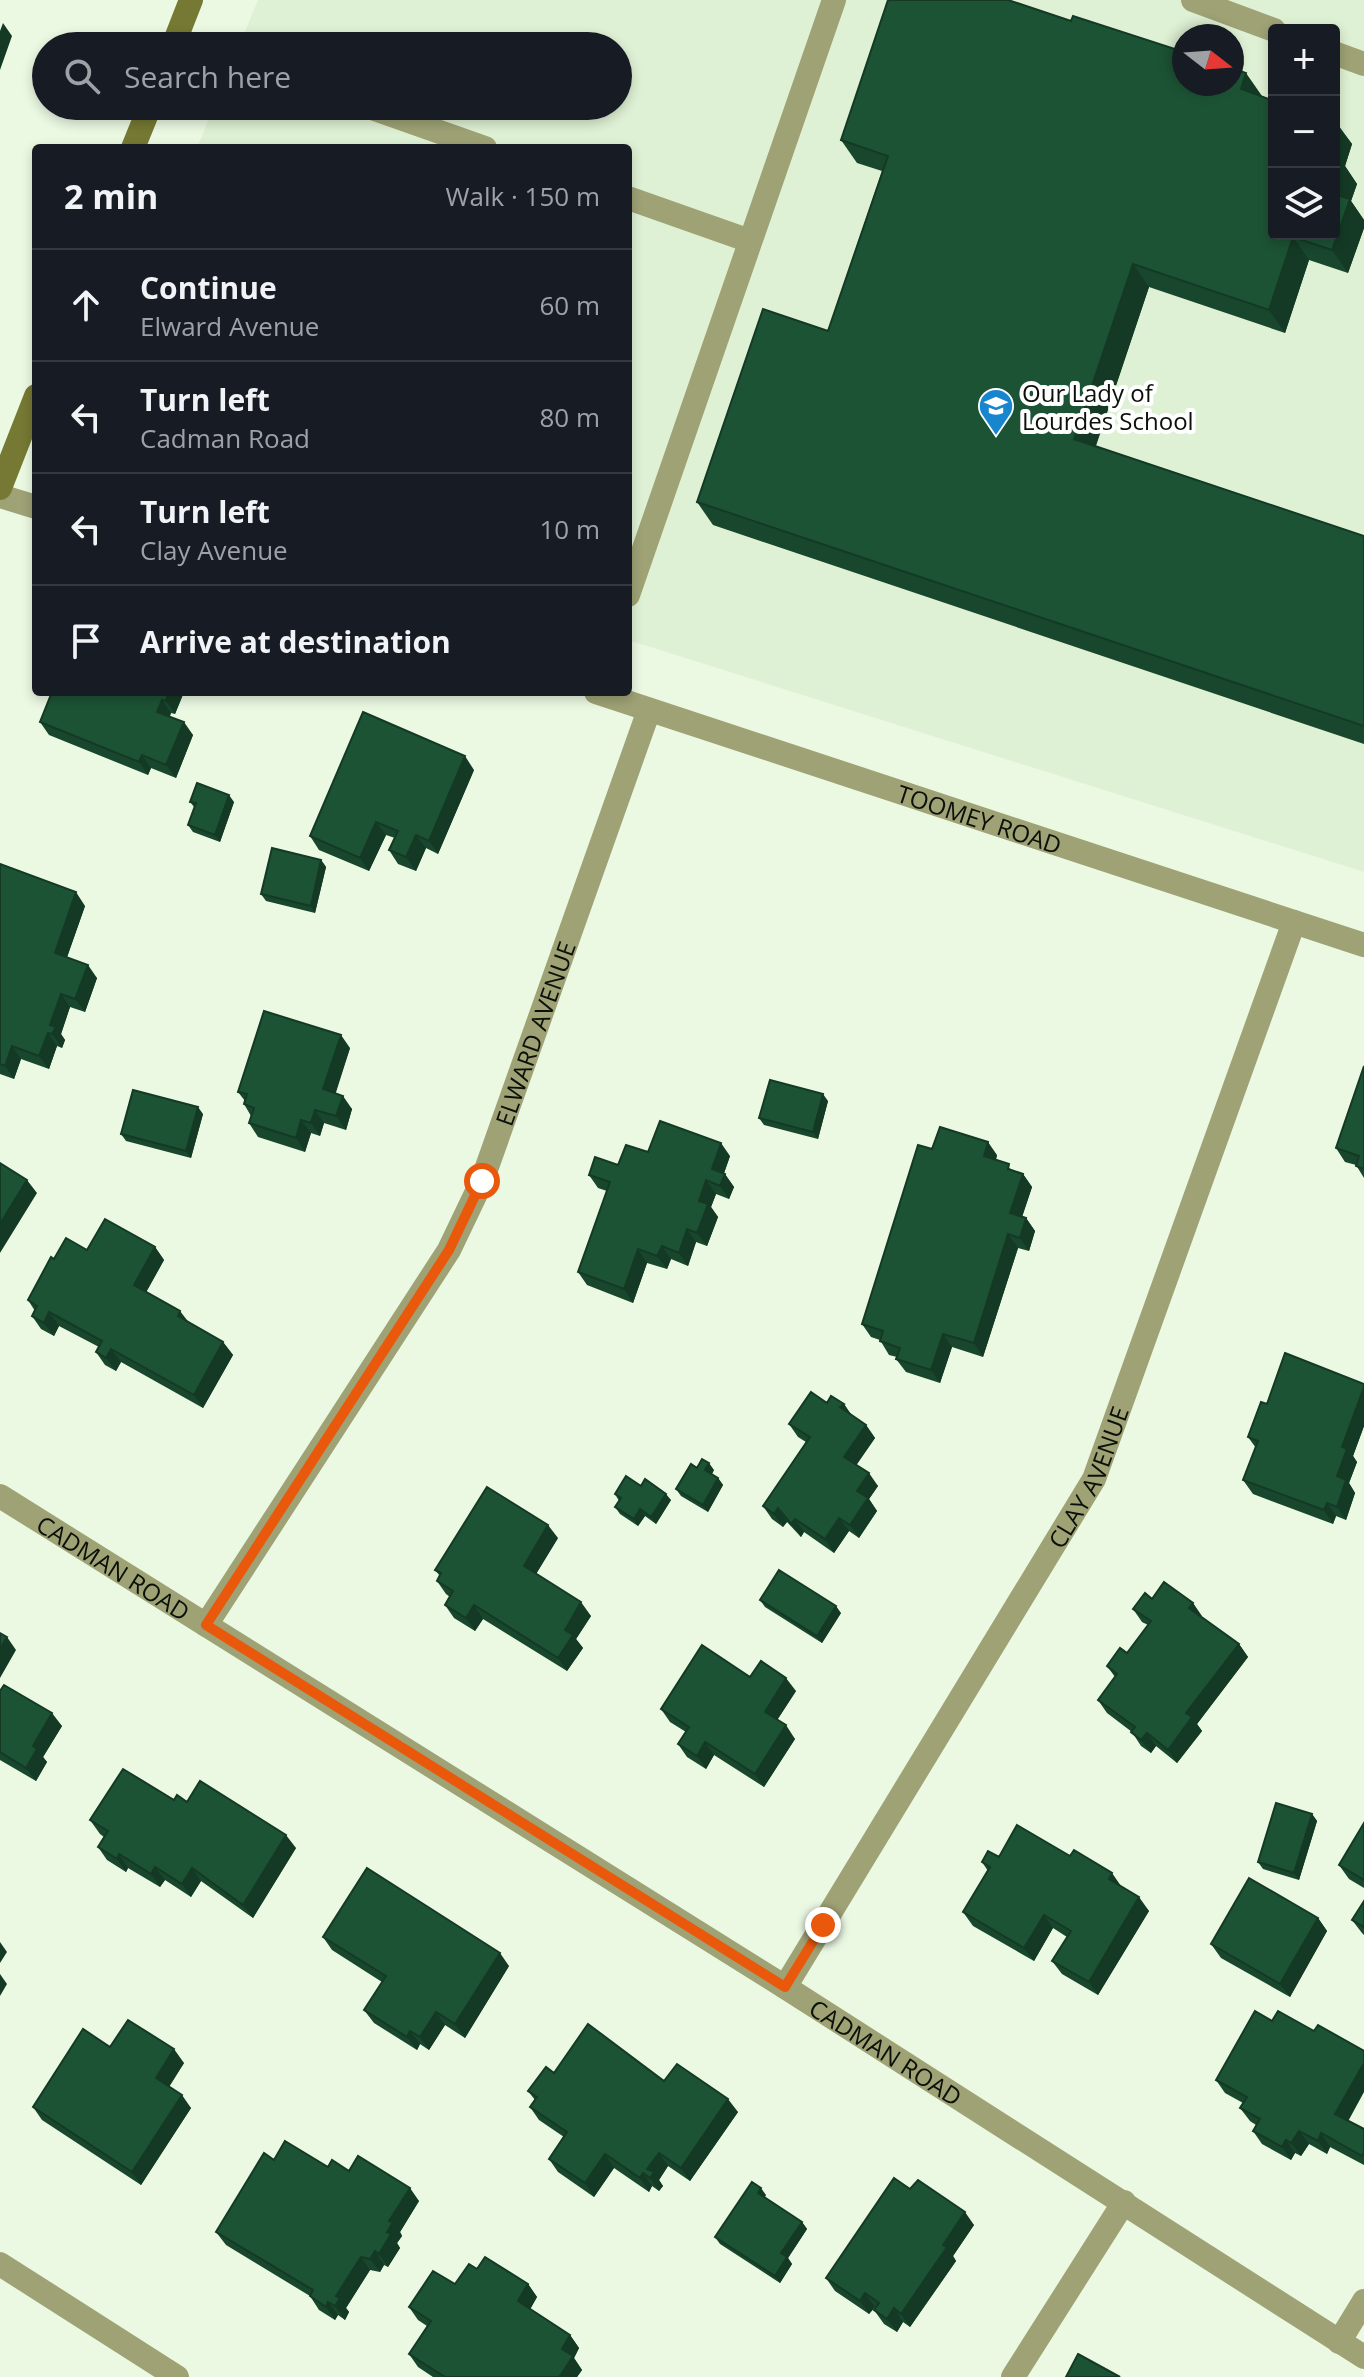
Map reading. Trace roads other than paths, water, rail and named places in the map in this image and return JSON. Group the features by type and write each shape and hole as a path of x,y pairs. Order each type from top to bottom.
{"street":[{"path":"184,32 191,0"},
{"path":"632,583 834,0"},
{"path":"1193,0 1268,28"},
{"path":"1340,55 1364,64"},
{"path":"135,144 144,120"},
{"path":"406,120 474,144"},
{"path":"632,199 750,241"},
{"path":"0,488 32,406"},
{"path":"0,496 32,506"},
{"name":"TOOMEY ROAD","path":"608,696 1364,945"},
{"name":"ELWARD AVENUE","path":"206,1625 449,1250 482,1181 649,710"},
{"name":"CLAY AVENUE","path":"785,1987 1094,1479 1294,922"},
{"name":"CADMAN ROAD","path":"0,1496 785,1987 1364,2357"},
{"path":"1013,2377 1124,2202"},
{"path":"0,2264 177,2377"},
{"path":"1339,2342 1364,2301"}],"place":[{"name":"Our Lady of Lourdes School","path":"996,437"}]}
